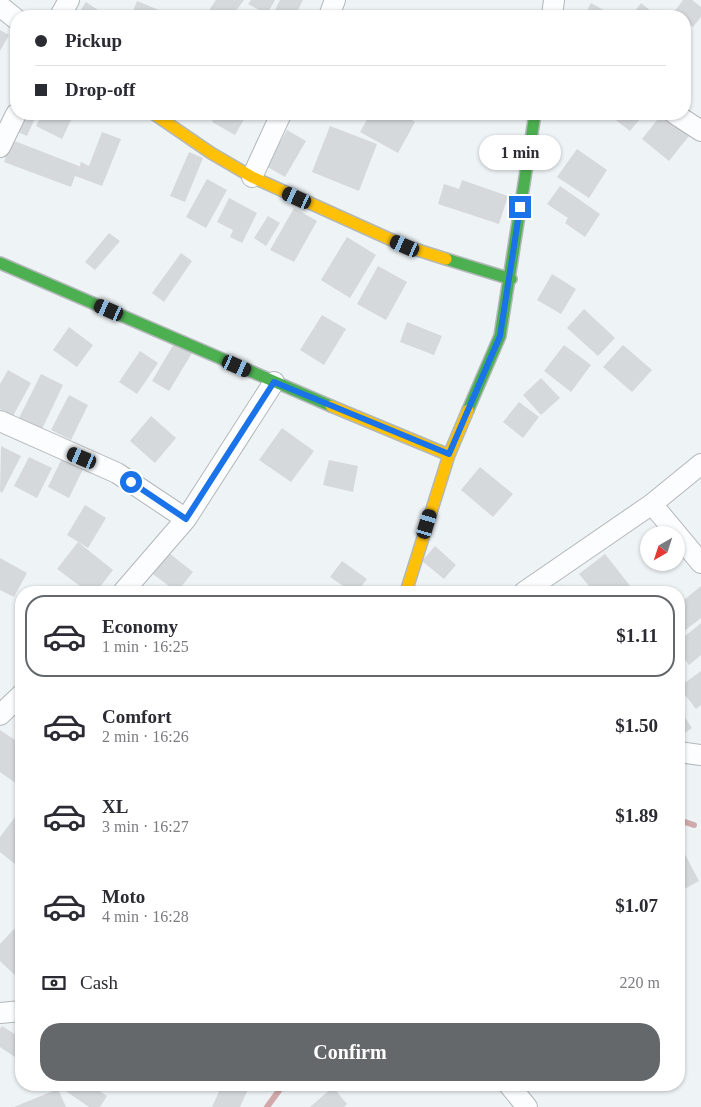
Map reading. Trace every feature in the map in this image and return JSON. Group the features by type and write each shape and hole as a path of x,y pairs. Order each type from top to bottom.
{"street":[{"path":"0,6 10,14"},
{"path":"0,147 13,120"},
{"path":"163,120 211,153 252,177 405,246 511,279"},
{"path":"252,177 278,120"},
{"path":"408,586 449,454 500,336 511,279 525,171 534,120"},
{"path":"684,120 701,131"},
{"path":"0,262 274,382 449,454"},
{"path":"128,586 186,519 274,382"},
{"path":"0,421 117,473 186,519"},
{"path":"533,586 652,504 701,464"},
{"path":"652,504 701,563"},
{"path":"0,715 15,701"},
{"path":"685,753 701,754"},
{"path":"0,1013 15,1012"},
{"path":"514,1091 527,1107"}],"building":[{"path":"216,0 244,0 236,10 209,10"},
{"path":"251,0 275,0 269,10 259,10 248,4"},
{"path":"280,0 303,0 298,10 275,10"},
{"path":"683,0 692,0 701,7 701,17 693,27 691,26 691,10 676,10"},
{"path":"137,1 159,10 133,10"},
{"path":"86,2 98,10 81,10"},
{"path":"591,3 604,10 587,10"},
{"path":"641,3 650,10 636,10"},
{"path":"0,30 9,35 0,51"},
{"path":"15,120 34,120 27,136 11,129"},
{"path":"39,120 71,120 62,139 36,126"},
{"path":"213,120 244,120 235,135 212,122"},
{"path":"367,120 412,120 415,122 398,153 360,132"},
{"path":"616,120 639,120 630,131"},
{"path":"657,120 668,120 689,136 669,161 642,139"},
{"path":"330,126 377,144 359,191 312,172"},
{"path":"287,130 306,141 285,177 266,166"},
{"path":"102,132 121,139 102,186 75,176 71,187 4,162 12,140 79,166 77,173 81,162 89,166"},
{"path":"577,149 607,170 589,198 557,177"},
{"path":"189,152 203,158 185,202 170,196"},
{"path":"207,179 227,190 206,228 186,217"},
{"path":"462,180 508,196 499,224 438,204 444,184 459,189"},
{"path":"560,186 600,214 585,237 565,223 568,218 547,204"},
{"path":"229,198 257,213 242,243 230,237 233,230 217,222"},
{"path":"294,208 317,221 294,262 270,250"},
{"path":"268,216 280,223 266,246 254,238"},
{"path":"109,233 120,241 95,270 85,262"},
{"path":"347,237 376,255 350,298 321,280"},
{"path":"181,253 192,261 164,302 152,293"},
{"path":"378,266 407,282 386,320 357,304"},
{"path":"552,274 576,289 561,314 537,300"},
{"path":"584,309 615,338 598,356 567,328"},
{"path":"322,315 346,329 324,365 300,350"},
{"path":"407,322 442,336 434,355 400,342"},
{"path":"69,327 93,345 77,367 53,350"},
{"path":"175,342 192,353 169,391 152,381"},
{"path":"564,345 591,365 571,392 544,371"},
{"path":"623,345 652,370 632,392 603,367"},
{"path":"140,351 158,363 137,394 119,382"},
{"path":"8,370 31,383 13,416 0,409 0,384"},
{"path":"41,374 63,385 42,429 19,418"},
{"path":"541,378 560,398 541,415 523,395"},
{"path":"69,395 88,405 71,440 51,430"},
{"path":"519,402 539,417 523,438 503,422"},
{"path":"151,416 176,438 155,463 130,441"},
{"path":"282,428 314,451 291,482 259,460"},
{"path":"1,446 21,456 2,493 0,491"},
{"path":"63,456 84,467 69,498 48,487"},
{"path":"29,457 52,468 37,498 14,486"},
{"path":"329,460 358,466 353,492 323,485"},
{"path":"480,467 513,494 493,517 461,490"},
{"path":"85,505 106,518 88,548 67,535"},
{"path":"78,542 113,570 101,586 80,586 57,569"},
{"path":"435,546 456,565 444,579 422,561"},
{"path":"165,550 193,572 182,586 169,586 149,571"},
{"path":"605,554 630,586 589,586 579,574"},
{"path":"0,558 27,573 20,586 15,586 14,597 0,590"},
{"path":"342,561 367,579 362,586 343,586 330,577"},
{"path":"701,586 701,618 685,630 685,599"},
{"path":"701,623 701,655 689,665 685,660 685,636"},
{"path":"701,671 701,705 696,709 685,695 685,683"},
{"path":"685,717 692,728 685,733"},
{"path":"0,730 15,740 15,783 0,772"},
{"path":"15,817 15,864 0,852 0,837"},
{"path":"685,854 699,881 685,889"},
{"path":"15,930 15,975 0,961 0,944"},
{"path":"2,1026 15,1034 15,1057 0,1047 0,1029"},
{"path":"53,1091 59,1091 66,1107 14,1107"},
{"path":"66,1091 99,1091 107,1096 100,1107 89,1107"},
{"path":"219,1091 247,1091 240,1107 212,1107"},
{"path":"328,1091 336,1091 347,1104 344,1107 310,1107"}],"waterway":[{"path":"685,822 694,825"},
{"path":"267,1107 279,1091"}],"traffic: fast":[{"path":"468,410 500,336 534,120"},
{"path":"446,259 511,279"},
{"path":"0,263 331,406"}],"traffic: slow":[{"path":"163,120 211,153 252,177 405,246 446,259"},
{"path":"331,406 449,455"},
{"path":"408,586 449,455 468,410"}],"route":[{"path":"131,482 186,519 274,382 449,454 500,336 511,279 520,207"}]}
